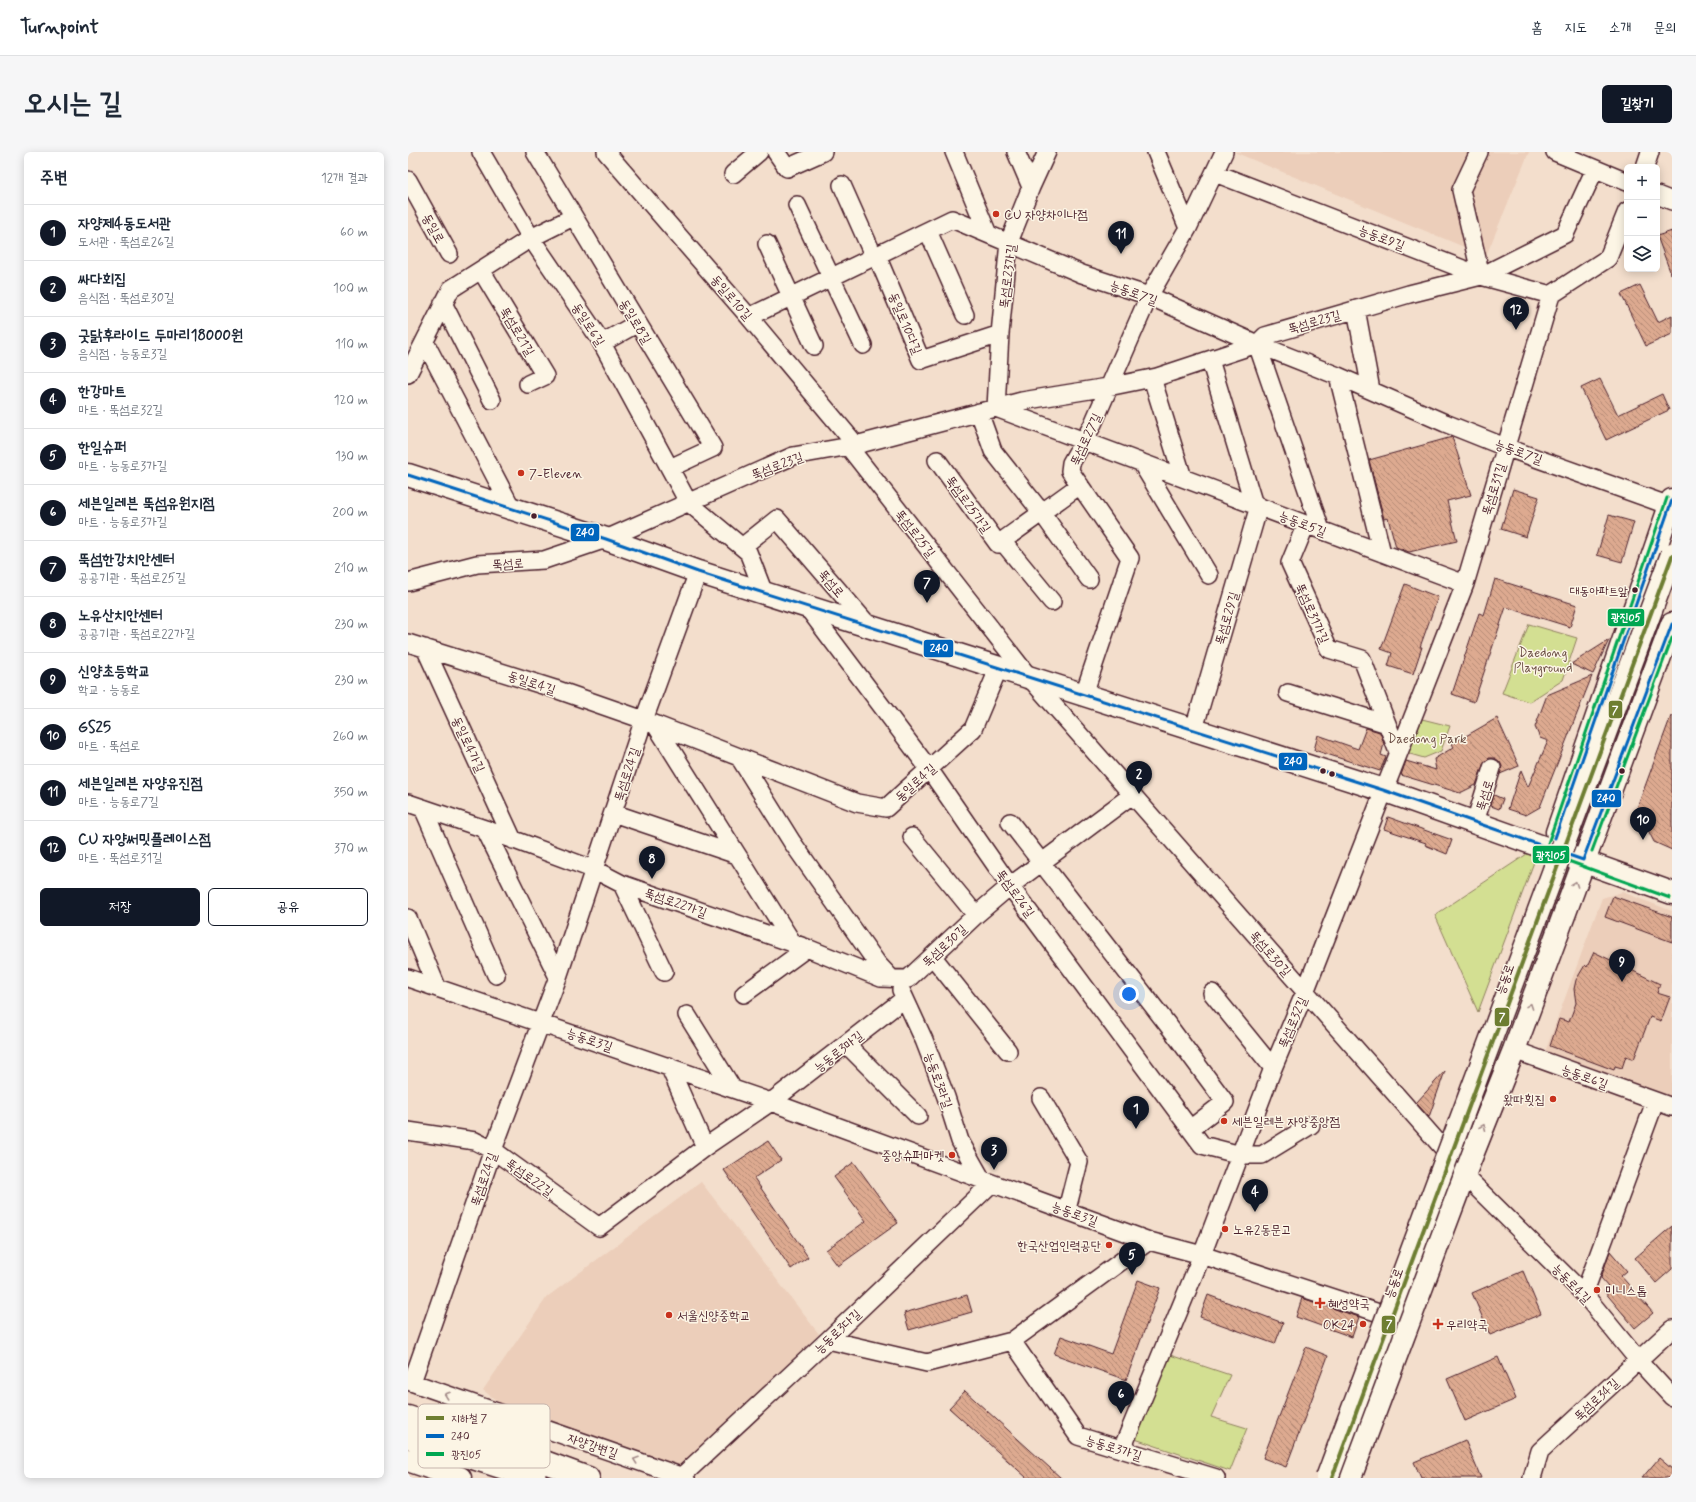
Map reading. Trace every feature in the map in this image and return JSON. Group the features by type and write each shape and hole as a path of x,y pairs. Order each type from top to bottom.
{"main road":[{"name":"뚝섬로","path":"408,475 606,539 698,572 1383,790 1583,860 1672,893"},
{"name":"능동로","path":"1323,1478 1551,849 1671,503"},
{"path":"1327,1478 1672,554"},
{"path":"1338,1478 1672,577"},
{"path":"1350,1478 1464,1175 1514,1050 1583,860 1672,624"},
{"path":"408,1410 418,1414"},
{"path":"408,1417 418,1421"},
{"path":"408,1437 418,1440"},
{"path":"408,1460 418,1463"},
{"path":"550,1464 588,1478"},
{"path":"431,1468 460,1478"},
{"path":"504,1468 535,1478"}],"street":[{"name":"동일로6길","path":"481,152 531,238 602,343 688,502"},
{"name":"동일로8길","path":"535,152 713,448 670,468"},
{"name":"동일로10길","path":"606,152 749,317 852,446"},
{"path":"733,174 759,152"},
{"path":"776,152 787,168 823,152"},
{"path":"954,152 988,234"},
{"path":"1016,152 1031,187"},
{"name":"뚝섬로23가길","path":"987,410 1000,334 1010,242 1031,187 1047,152"},
{"path":"1156,152 1188,228"},
{"name":"뚝섬로27길","path":"1084,694 1130,558 1070,471 1071,463 1092,426 1149,296 1188,228 1224,152"},
{"path":"1479,152 1461,190 1481,276"},
{"path":"1556,152 1624,181"},
{"path":"1646,164 1650,152"},
{"name":"뚝섬로23길","path":"606,539 793,456 852,446 1022,401 1152,378 1258,344 1265,336 1409,294 1481,276 1565,234 1595,169"},
{"name":"능동로9길","path":"1215,173 1481,276 1551,295"},
{"name":"동일로","path":"408,180 449,254"},
{"name":"동일로10다길","path":"842,185 921,360 1000,334"},
{"path":"1660,196 1672,201"},
{"path":"797,205 863,345"},
{"path":"408,374 451,289 531,238 573,216"},
{"path":"749,317 952,219 1010,242"},
{"path":"1551,295 1608,258 1624,219"},
{"path":"928,231 965,315"},
{"name":"능동로7길","path":"1010,242 1082,274 1149,296 1258,344 1506,447 1671,503"},
{"path":"767,244 790,297 814,346"},
{"name":"뚝섬로21길","path":"481,270 546,376 528,384"},
{"name":"뚝섬로31길","path":"1383,790 1465,584 1551,295"},
{"path":"443,303 492,400"},
{"path":"1356,309 1371,390"},
{"path":"602,343 638,324"},
{"path":"425,342 512,509"},
{"path":"1258,344 1313,527"},
{"path":"1210,360 1256,506"},
{"path":"1338,376 1382,553"},
{"path":"1152,378 1183,478"},
{"path":"987,410 993,451 1042,513 1089,579"},
{"name":"능동로5길","path":"987,410 1084,441 1142,462 1465,584"},
{"name":"뚝섬로25길","path":"852,446 1028,676"},
{"name":"뚝섬로25가길","path":"937,460 998,544 1080,486"},
{"path":"1142,462 1209,575"},
{"path":"688,502 748,552 764,593"},
{"name":"뚝섬로29길","path":"1194,729 1256,506"},
{"name":"뚝섬로","path":"742,547 777,519 869,626"},
{"name":"뚝섬로31가길","path":"1313,527 1290,563 1329,649 1362,659 1398,752"},
{"name":"뚝섬로","path":"408,582 477,564 544,560 606,539"},
{"name":"뚝섬로25가길","path":"1002,541 1052,602"},
{"name":"뚝섬로24길","path":"410,1382 493,1150 558,977 614,813 649,722 698,572"},
{"name":"뚝섬로26길","path":"807,607 929,769 1010,886 1202,1145 1241,1154 1262,1155 1311,1125"},
{"name":"동일로4길","path":"408,643 555,689 649,722 857,803 886,808 973,729 999,667"},
{"name":"동일로4가길","path":"425,648 513,840"},
{"name":"뚝섬로30길","path":"1028,676 1442,1147"},
{"path":"1288,692 1387,724"},
{"path":"649,722 737,855 801,947 744,994"},
{"path":"739,757 792,842 878,963 898,979"},
{"name":"뚝섬로","path":"1475,822 1492,768"},
{"name":"뚝섬로32길","path":"1122,1449 1202,1255 1272,1068 1305,992 1383,790"},
{"name":"뚝섬로30길","path":"898,979 932,957 976,915 1010,886 1132,795"},
{"name":"뚝섬로22가길","path":"416,806 485,829 595,870 622,884 801,947 881,978 898,979"},
{"name":"뚝섬로22가길","path":"416,806 496,975"},
{"path":"614,813 737,855"},
{"path":"1010,822 1040,863 1171,1029 1225,1102 1190,1129"},
{"path":"485,829 558,977"},
{"path":"912,837 976,915"},
{"path":"622,884 664,972"},
{"path":"408,918 437,987"},
{"path":"932,957 1008,1051"},
{"name":"능동로3길","path":"408,978 670,1066 987,1182 1067,1209 1149,1241 1202,1255 1382,1314"},
{"name":"능동로3라길","path":"898,979 904,999 924,1040 946,1097 960,1140 987,1182"},
{"path":"1212,993 1272,1068"},
{"name":"능동로3마길","path":"771,1102 847,1045 904,999"},
{"path":"687,1015 733,1089"},
{"path":"847,1045 918,1116"},
{"name":"능동로6길","path":"1514,1050 1672,1108"},
{"path":"670,1066 705,1147 771,1102"},
{"path":"1041,1098 1079,1162 1067,1209"},
{"path":"1584,1294 1656,1102"},
{"name":"뚝섬로22길","path":"408,1131 475,1141 493,1150 599,1227 705,1147"},
{"name":"능동로4길","path":"1464,1175 1584,1294 1638,1360 1672,1397"},
{"name":"능동로3다길","path":"684,1477 828,1340 987,1182"},
{"path":"828,1340 927,1363 1012,1341 1149,1241"},
{"name":"뚝섬로34길","path":"1532,1478 1540,1451 1672,1329"},
{"name":"능동로3가길","path":"1012,1341 1078,1436 1216,1478"},
{"name":"자양강변길","path":"410,1382 473,1404"},
{"name":"자양강변길","path":"550,1431 684,1477"}],"shaded area":[{"path":"1234,152 1529,152 1486,256"},
{"path":"1622,892 1672,911 1672,1098 1545,1052 1602,898"},
{"name":"서울신양중학교","path":"701,1182 819,1334 674,1473 550,1434 550,1404 501,1404 483,1390 547,1297"}],"green space":[{"name":"Daedong Playground","path":"1529,624 1577,638 1563,680 1529,702 1502,693"},
{"name":"Daedong Park","path":"1418,718 1450,726 1441,751 1424,758 1403,752"},
{"path":"1530,852 1537,854 1478,1012 1435,915"},
{"path":"1170,1355 1230,1375 1211,1417 1247,1428 1230,1471 1132,1438"}],"building":[{"path":"1672,231 1671,274 1660,244 1660,235"},
{"path":"1640,285 1658,322 1672,315 1672,334 1646,346 1621,294"},
{"path":"1600,379 1618,415 1662,394 1669,410 1606,440 1581,388"},
{"path":"1452,437 1471,495 1447,501 1457,541 1409,552 1396,547 1388,518 1384,519 1369,460"},
{"path":"1513,489 1539,497 1526,537 1501,529"},
{"path":"1609,515 1634,522 1622,562 1597,555"},
{"path":"1495,579 1577,605 1570,627 1506,607 1474,702 1452,694 1479,613 1484,615"},
{"path":"1405,584 1438,597 1420,647 1422,647 1413,674 1388,666 1392,653 1381,649"},
{"path":"1609,640 1593,674 1571,664"},
{"path":"1592,676 1540,807 1526,815 1508,809 1521,770 1528,787 1548,741 1540,738 1535,727 1547,695"},
{"path":"1671,716 1672,850 1654,842 1637,808"},
{"path":"1497,718 1519,766 1500,774 1502,766 1500,762 1495,758 1489,758 1483,765 1476,785 1460,793 1401,775 1406,761 1436,770 1434,759 1454,747 1452,744"},
{"path":"1366,728 1380,732 1384,744 1381,755 1386,757 1380,771 1314,750 1318,735 1358,749"},
{"path":"1494,795 1503,799 1499,809 1491,806"},
{"path":"1388,817 1452,840 1447,854 1425,845 1426,843 1384,829"},
{"path":"1613,896 1672,917 1672,942 1605,917"},
{"path":"1594,952 1660,984 1657,993 1670,997 1661,1021 1650,1017 1634,1059 1626,1056 1622,1068 1615,1066 1614,1070 1550,1046 1559,1019 1569,1022 1576,1003 1574,989 1576,980 1585,965 1587,967"},
{"path":"1445,1071 1429,1117 1416,1103"},
{"path":"768,1141 781,1160 754,1178 808,1257 791,1269 724,1170"},
{"path":"854,1162 898,1223 838,1266 826,1250 866,1221 834,1177"},
{"path":"1672,1226 1672,1269 1656,1283 1635,1258"},
{"path":"1610,1251 1627,1271 1621,1276 1653,1313 1635,1328 1604,1291 1608,1286 1601,1278"},
{"path":"1523,1271 1541,1314 1490,1335 1472,1293"},
{"path":"1138,1280 1160,1288 1126,1380 1054,1354 1061,1336 1111,1354"},
{"path":"967,1295 972,1312 909,1330 904,1313"},
{"path":"1208,1295 1283,1323 1275,1344 1200,1317"},
{"path":"1302,1298 1359,1317 1352,1337 1296,1317"},
{"path":"1306,1347 1328,1356 1286,1467 1263,1458"},
{"path":"1498,1357 1516,1399 1465,1421 1447,1379"},
{"path":"965,1391 1061,1478 1027,1478 949,1408"},
{"path":"1465,1440 1481,1478 1421,1478 1414,1462"},
{"path":"1659,1458 1672,1469 1672,1478 1642,1478"}],"metro line":[{"name":"7","path":"1332,1478 1672,556"}],"transit line":[{"name":"240","path":"408,475 606,539 698,572 1383,790 1583,860 1672,624"},
{"name":"광진05","path":"1667,498 1546,849 1549,854 1670,898"},
{"name":"240","path":"1555,838 1672,500"},
{"name":"광진05","path":"1592,851 1672,638"}],"place":[{"name":"CU 자양차이나점","path":"996,214"},
{"name":"세븐일레븐 자양유진점","path":"1121,254"},
{"name":"CU 자양써밋플레이스점","path":"1516,330"},
{"name":"7-Eleven","path":"521,473"},
{"name":"대동아파트앞","path":"1635,590"},
{"name":"뚝섬한강치안센터","path":"927,603"},
{"name":"싸다회집","path":"1139,794"},
{"name":"GS25","path":"1643,840"},
{"name":"노유산치안센터","path":"652,879"},
{"name":"신양초등학교","path":"1622,982"},
{"name":"왔따횟집","path":"1553,1099"},
{"name":"세븐일레븐 자양중앙점","path":"1224,1121"},
{"name":"자양제4동도서관","path":"1136,1129"},
{"name":"중앙슈퍼마켓","path":"952,1155"},
{"name":"굿닭후라이드 두마리18000원","path":"994,1170"},
{"name":"한강마트","path":"1255,1212"},
{"name":"노유2동문고","path":"1225,1229"},
{"name":"한국산업인력공단","path":"1109,1245"},
{"name":"한일슈퍼","path":"1132,1275"},
{"name":"미니스톱","path":"1597,1290"},
{"name":"혜성약국","path":"1320,1303"},
{"name":"서울신양중학교","path":"669,1315"},
{"name":"OK24","path":"1363,1324"},
{"name":"우리약국","path":"1438,1324"},
{"name":"세븐일레븐 뚝섬유원지점","path":"1121,1414"}]}
